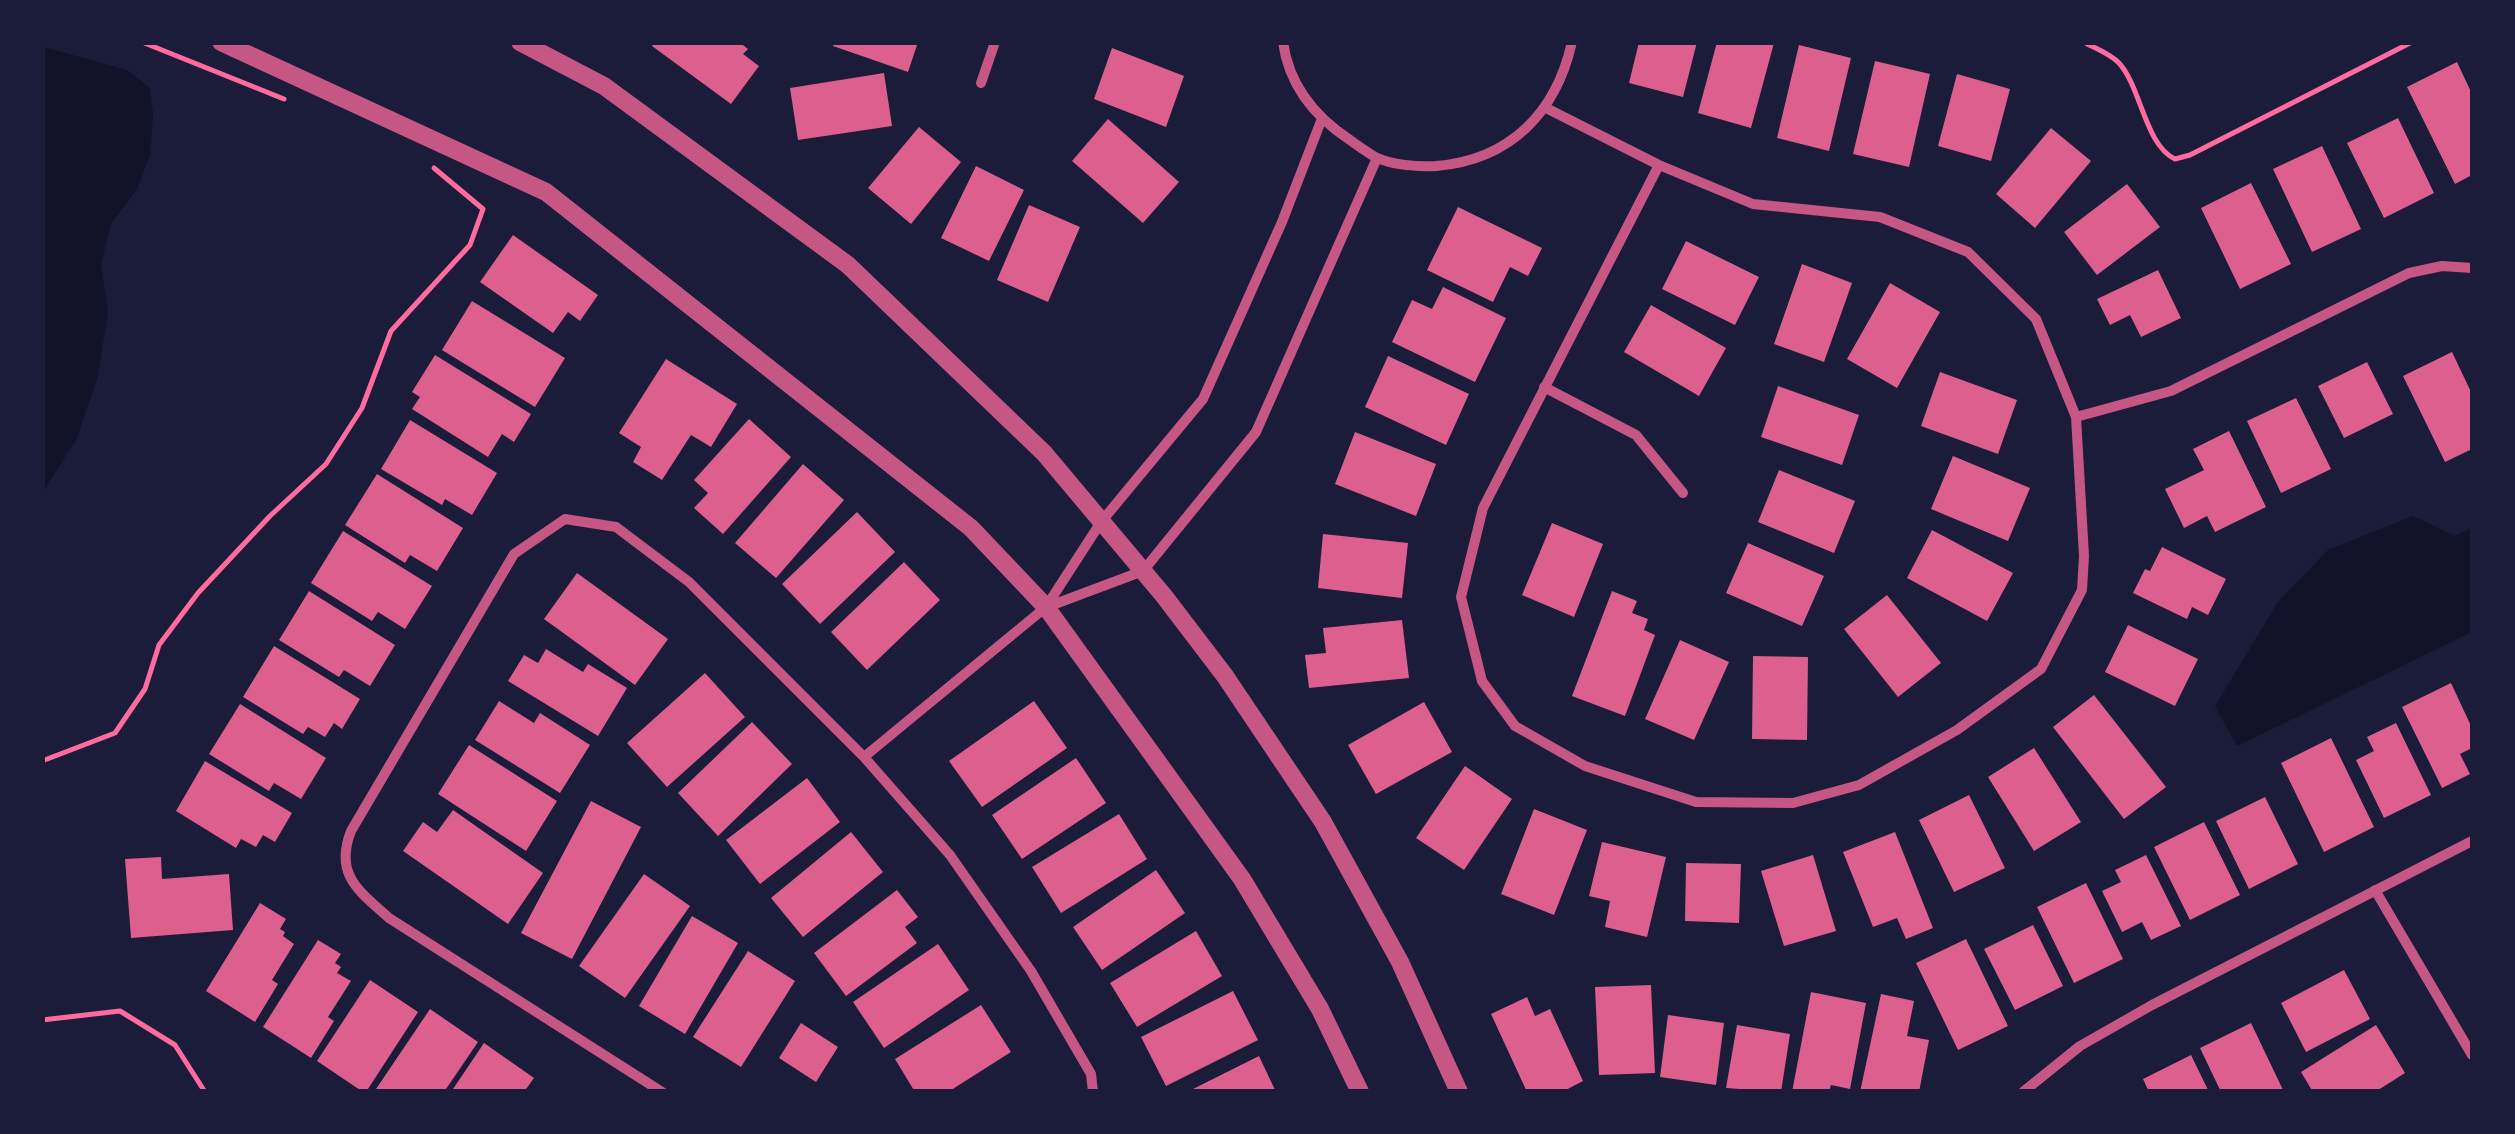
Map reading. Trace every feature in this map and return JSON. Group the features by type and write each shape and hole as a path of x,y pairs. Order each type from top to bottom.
{"street":[{"path":"221,42 546,192 971,528 1046,607 1242,878 1320,1009 1360,1092"},
{"path":"520,42 604,86 848,266 1044,454 1143,571 1224,676 1323,822 1400,962 1458,1092"},
{"path":"981,83 995,42"},
{"path":"1283,42 1297,87 1321,121 1377,158 1422,167 1458,164 1492,152 1522,134 1546,108 1566,72 1572,42"},
{"path":"1546,108 1659,165 1752,204 1880,217 1968,252 2036,319 2076,418 2084,556 2082,590 2041,669 1957,730 1859,785 1793,803 1696,802 1585,766 1515,726 1482,681 1460,597 1483,508 1659,165"},
{"path":"864,757 1046,607 1101,522 1203,398 1282,222 1321,121"},
{"path":"1046,607 1143,571 1256,432 1377,158"},
{"path":"2076,418 2171,391 2408,273 2442,266 2472,268"},
{"path":"1544,387 1636,434 1683,493"},
{"path":"662,1092 390,918 352,884 344,851 514,554 565,520 616,527 689,582 864,757 950,855 1031,971 1090,1074 1093,1092"},
{"path":"2024,1092 2080,1046 2123,1021 2472,841"},
{"path":"2375,890 2472,1055"}],"path":[{"path":"142,42 287,101"},
{"path":"2084,42 2110,56 2125,71 2163,150 2175,160 2190,156 2412,42"},
{"path":"42,761 115,733 144,689 159,645 198,593 270,516 326,464 362,408 391,330 470,245 483,208 421,157"},
{"path":"42,1020 120,1010 176,1044 205,1092"}],"shaded area":[{"path":"43,47 127,70 150,88 153,114 150,155 137,189 111,224 101,264 108,312 98,376 77,438 43,492"},
{"path":"2413,516 2455,536 2472,528 2472,632 2237,746 2215,706 2278,602 2328,550"}],"building":[{"path":"654,42 739,42 748,49 743,54 759,66 731,104 652,46"},
{"path":"834,42 918,42 908,72 833,46"},
{"path":"1639,42 1697,42 1683,97 1629,83"},
{"path":"1717,42 1774,43 1751,128 1698,113"},
{"path":"1799,45 1851,58 1829,151 1777,138"},
{"path":"1112,48 1184,76 1166,127 1094,99"},
{"path":"1875,61 1930,74 1909,167 1853,154"},
{"path":"2457,62 2472,94 2472,175 2455,184 2407,87"},
{"path":"884,73 892,126 798,140 790,88"},
{"path":"1957,74 2010,89 1991,161 1938,146"},
{"path":"2398,118 2434,193 2384,218 2347,143"},
{"path":"1108,119 1179,182 1143,223 1072,161"},
{"path":"919,127 961,162 911,224 868,188"},
{"path":"2051,128 2091,161 2035,228 1996,194"},
{"path":"2322,146 2361,229 2312,252 2273,169"},
{"path":"976,166 1024,190 989,261 941,238"},
{"path":"2251,183 2291,264 2240,289 2201,208"},
{"path":"2127,184 2160,227 2097,275 2064,232"},
{"path":"1029,205 1080,227 1048,302 997,280"},
{"path":"1458,207 1542,248 1528,276 1510,267 1493,302 1427,270"},
{"path":"513,235 598,295 580,321 568,312 553,333 480,282"},
{"path":"1686,241 1759,277 1735,325 1662,289"},
{"path":"1802,264 1852,283 1824,362 1774,344"},
{"path":"2158,270 2181,318 2141,337 2130,315 2110,325 2097,299"},
{"path":"1890,283 1940,312 1897,388 1847,359"},
{"path":"1443,287 1506,318 1475,382 1392,342 1412,300 1432,309"},
{"path":"472,301 565,358 535,407 442,350"},
{"path":"1651,305 1726,348 1699,396 1624,352"},
{"path":"2452,352 2472,394 2472,449 2445,462 2403,376"},
{"path":"435,355 531,414 514,442 502,434 488,457 412,409 420,397 412,392"},
{"path":"1388,356 1469,394 1446,445 1365,407"},
{"path":"666,359 737,404 711,447 691,435 662,480 633,462 641,447 619,433"},
{"path":"2367,362 2393,414 2344,438 2318,386"},
{"path":"1940,372 2017,400 1998,454 1921,426"},
{"path":"1778,386 1859,415 1842,465 1761,437"},
{"path":"2296,398 2331,469 2281,493 2247,421"},
{"path":"749,419 791,457 723,534 694,508 708,493 694,480"},
{"path":"410,420 497,473 472,515 445,499 442,505 381,469"},
{"path":"2229,431 2266,507 2215,532 2207,516 2184,528 2165,489 2204,470 2193,449"},
{"path":"1355,432 1436,464 1416,516 1335,484"},
{"path":"1953,456 2030,488 2008,541 1931,509"},
{"path":"803,464 844,500 776,578 735,543"},
{"path":"1779,470 1855,501 1834,553 1758,522"},
{"path":"377,474 463,528 437,571 410,555 405,563 345,525"},
{"path":"857,512 895,552 820,624 782,584"},
{"path":"1552,523 1603,544 1574,617 1522,595"},
{"path":"1932,530 2013,573 1987,621 1907,578"},
{"path":"343,531 432,586 405,629 378,612 372,621 311,583"},
{"path":"1323,534 1408,543 1402,598 1318,588"},
{"path":"1748,543 1824,576 1802,626 1726,593"},
{"path":"2162,547 2226,579 2208,615 2192,607 2187,619 2133,593"},
{"path":"904,562 940,600 867,670 831,632"},
{"path":"577,573 668,639 635,685 544,619"},
{"path":"309,591 395,645 370,686 344,670 339,677 279,640"},
{"path":"1612,591 1637,601 1632,613 1648,619 1644,630 1655,635 1625,716 1572,696"},
{"path":"1887,595 1941,663 1898,697 1844,629"},
{"path":"1402,620 1409,678 1309,688 1305,655 1326,653 1323,628"},
{"path":"2128,625 2198,659 2175,706 2105,672"},
{"path":"1680,640 1729,662 1694,740 1645,719"},
{"path":"274,646 360,699 342,729 334,723 325,737 308,727 303,734 243,697"},
{"path":"546,649 583,672 588,664 627,688 598,736 508,681 524,655 538,663"},
{"path":"1753,656 1808,657 1807,740 1752,739"},
{"path":"705,673 745,717 667,787 627,743"},
{"path":"2451,683 2472,728 2472,748 2460,754 2470,774 2442,788 2402,707"},
{"path":"2094,695 2166,787 2124,819 2053,727"},
{"path":"499,701 534,723 540,713 590,745 560,793 475,740"},
{"path":"1034,701 1067,748 982,807 949,761"},
{"path":"1424,702 1452,752 1376,794 1348,745"},
{"path":"240,704 326,758 301,799 274,783 269,791 209,754"},
{"path":"752,722 792,764 718,836 678,793"},
{"path":"2396,723 2431,795 2384,818 2356,760 2374,751 2367,737"},
{"path":"2331,738 2374,827 2324,852 2281,763"},
{"path":"469,745 557,801 526,851 438,794"},
{"path":"2034,748 2081,822 2034,851 1988,777"},
{"path":"1076,758 1106,803 1022,859 992,815"},
{"path":"205,761 292,813 275,842 263,835 256,847 241,839 236,848 176,811"},
{"path":"1465,766 1512,799 1464,870 1416,838"},
{"path":"807,778 840,822 760,884 726,840"},
{"path":"1969,795 2005,868 1954,892 1919,820"},
{"path":"2265,797 2298,864 2249,889 2216,821"},
{"path":"591,801 641,827 572,959 521,933"},
{"path":"1534,809 1587,830 1554,915 1501,894"},
{"path":"453,810 543,873 508,924 403,851 423,822 437,832"},
{"path":"1119,814 1147,859 1061,913 1032,867"},
{"path":"2204,822 2240,895 2190,920 2154,847"},
{"path":"851,832 883,872 803,937 771,898"},
{"path":"1895,832 1933,928 1906,939 1897,918 1873,927 1843,852"},
{"path":"1602,842 1666,857 1647,937 1605,927 1610,901 1589,896"},
{"path":"1813,855 1836,931 1784,946 1761,871"},
{"path":"2146,855 2181,926 2151,940 2142,922 2122,932 2102,891 2121,882 2115,870"},
{"path":"161,857 162,879 229,874 233,930 131,938 125,859"},
{"path":"1686,863 1741,864 1739,923 1685,921"},
{"path":"1156,870 1185,913 1102,970 1073,927"},
{"path":"644,874 690,906 625,998 579,966"},
{"path":"2086,883 2123,959 2074,983 2037,907"},
{"path":"897,890 918,917 905,927 917,943 846,996 814,953"},
{"path":"260,903 286,919 280,929 294,944 272,980 278,984 255,1022 206,991"},
{"path":"692,916 738,943 685,1034 639,1006"},
{"path":"2033,925 2063,986 2015,1010 1984,949"},
{"path":"1196,931 1222,976 1137,1027 1110,983"},
{"path":"1966,939 2008,1026 1958,1050 1916,963"},
{"path":"318,940 341,954 335,963 341,967 337,973 351,981 328,1017 334,1021 311,1058 263,1027"},
{"path":"938,944 969,990 884,1048 853,1002"},
{"path":"748,951 795,981 741,1067 693,1037"},
{"path":"2344,970 2370,1019 2306,1052 2281,1003"},
{"path":"370,980 418,1012 363,1092 317,1061"},
{"path":"1651,985 1655,1073 1599,1075 1595,987"},
{"path":"1233,991 1258,1040 1166,1086 1141,1037"},
{"path":"1811,992 1866,1003 1850,1089 1831,1085 1829,1092 1792,1092"},
{"path":"1881,994 1914,1001 1907,1036 1929,1040 1919,1092 1860,1092"},
{"path":"1527,997 1535,1016 1550,1009 1583,1081 1562,1092 1527,1092 1491,1014"},
{"path":"981,1005 1011,1052 948,1092 915,1092 895,1059"},
{"path":"430,1009 478,1042 444,1092 374,1092"},
{"path":"1668,1015 1724,1023 1716,1085 1660,1077"},
{"path":"801,1023 838,1047 816,1082 779,1058"},
{"path":"2251,1023 2284,1092 2221,1092 2200,1048"},
{"path":"1737,1025 1790,1034 1781,1092 1726,1088"},
{"path":"2376,1025 2405,1073 2375,1092 2313,1092 2301,1072"},
{"path":"484,1043 534,1078 524,1092 451,1092"},
{"path":"2191,1055 2209,1092 2149,1092 2143,1079"},
{"path":"1259,1056 1276,1092 1187,1092"}]}
